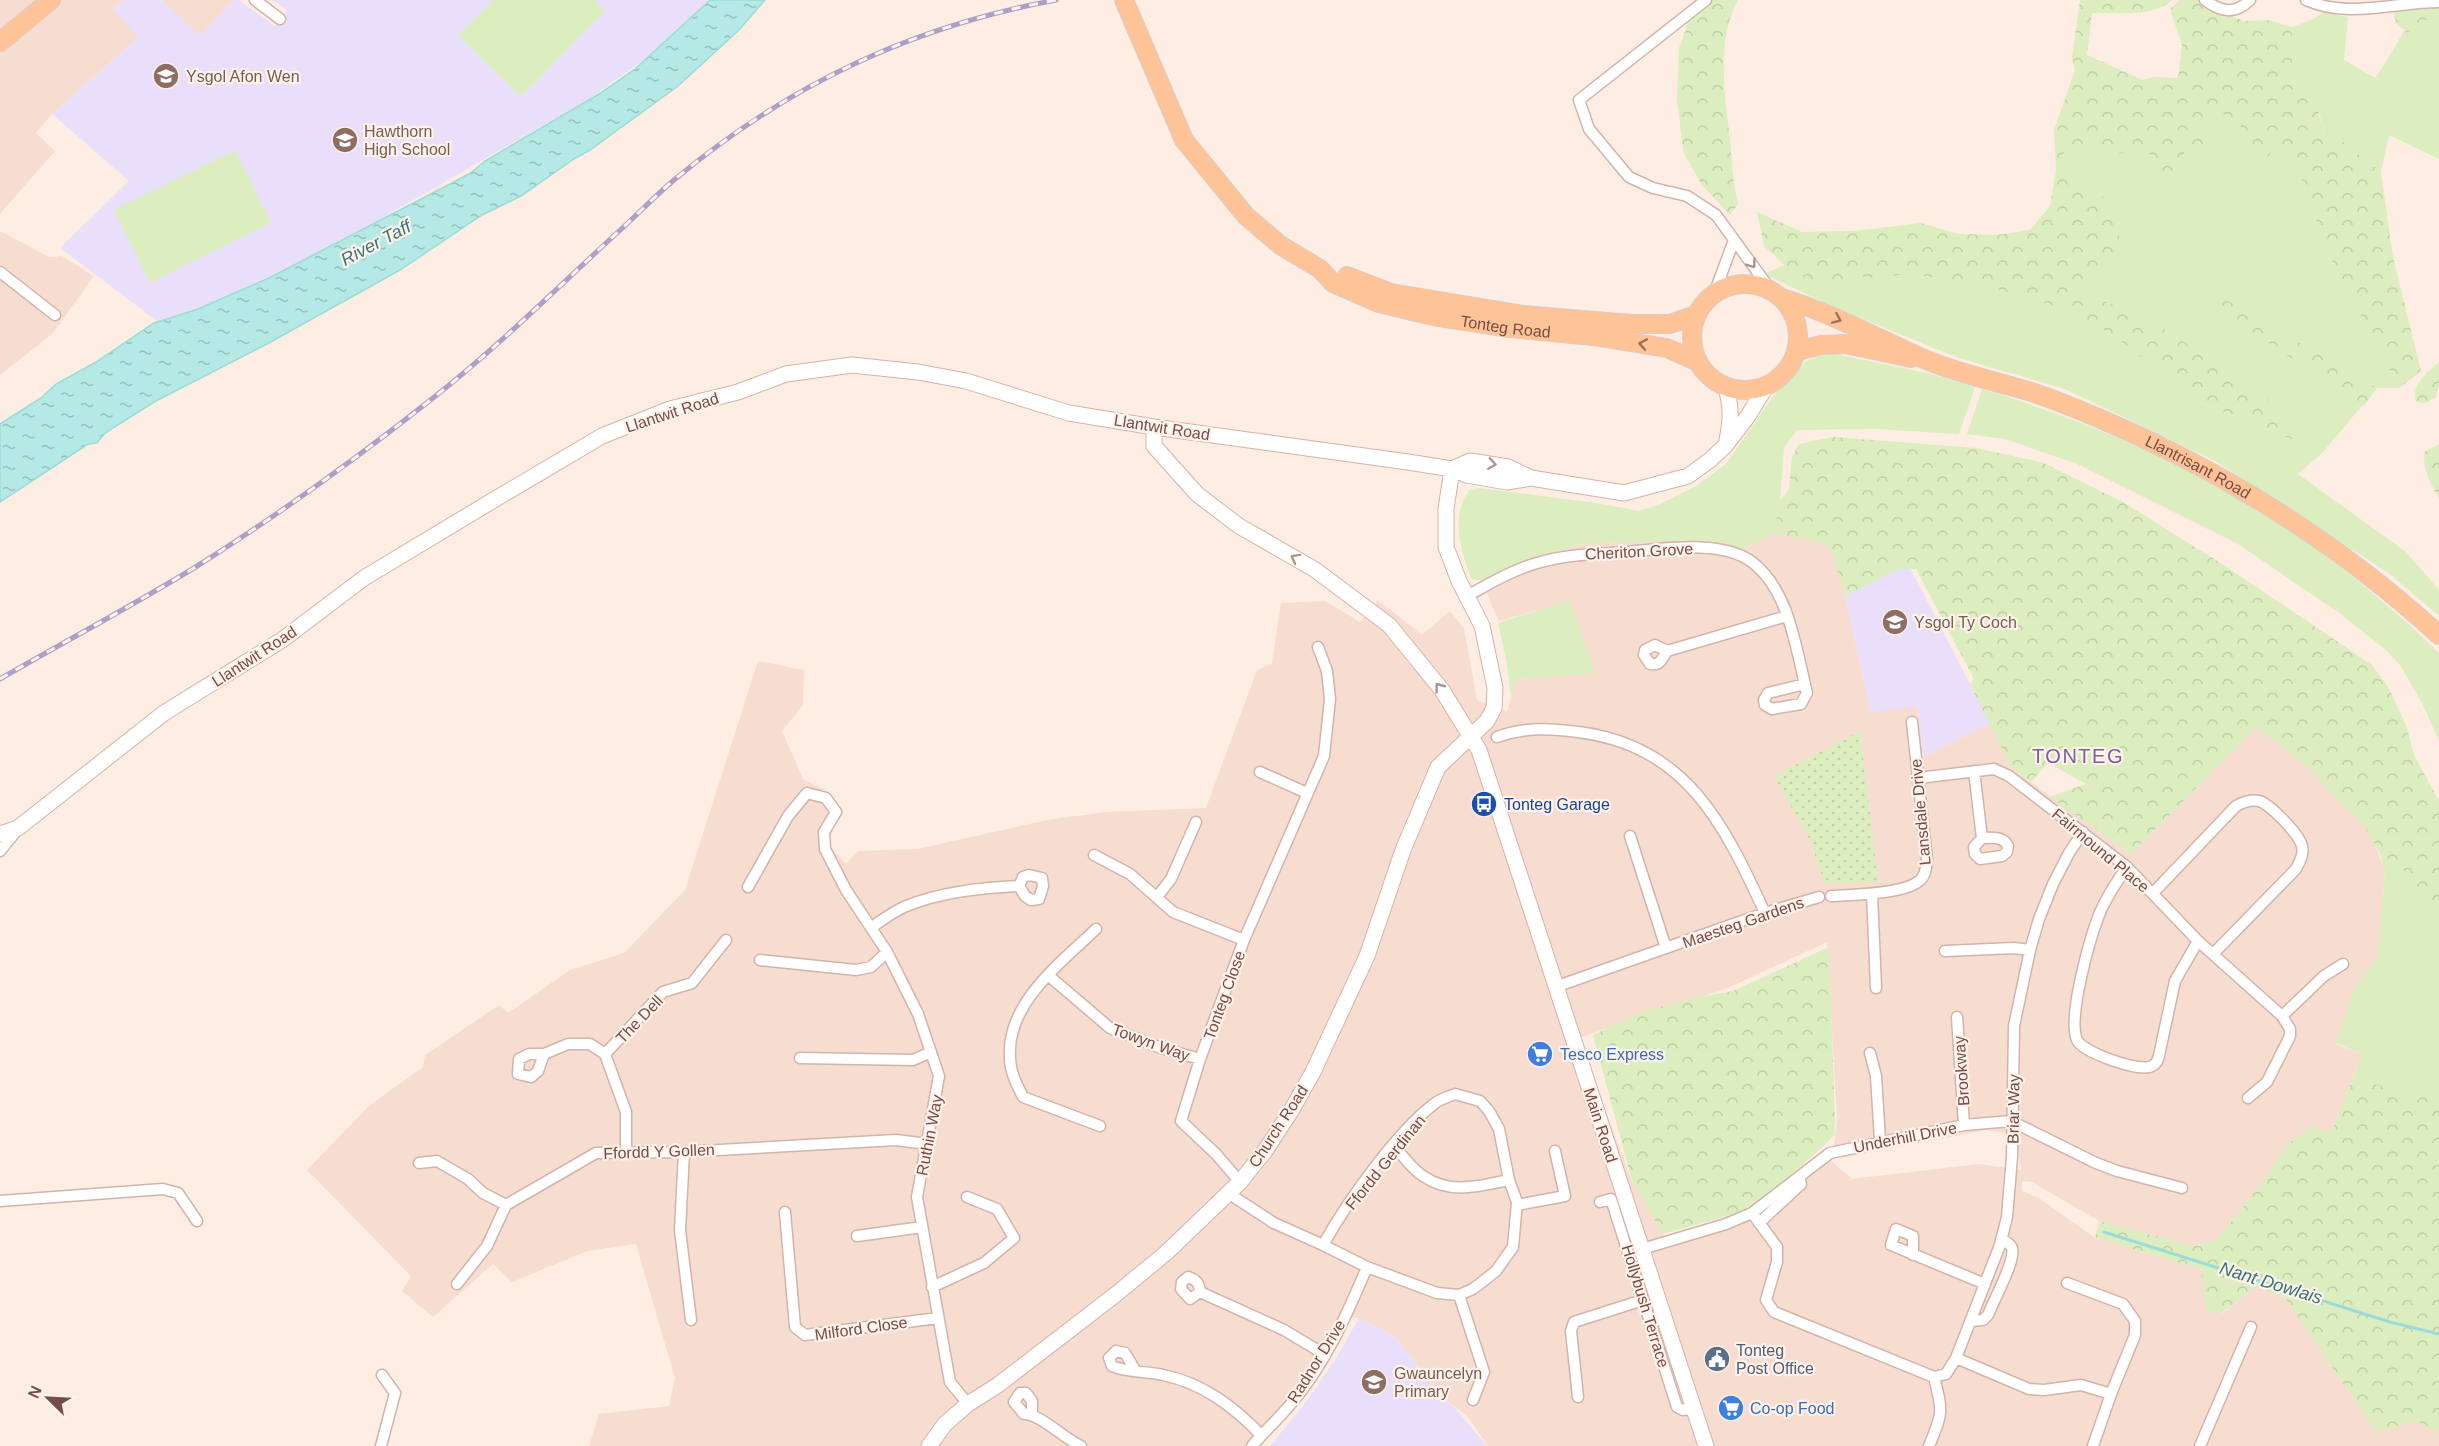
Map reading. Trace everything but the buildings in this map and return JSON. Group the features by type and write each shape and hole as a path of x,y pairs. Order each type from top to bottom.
{"main road":[{"path":"0,42 51,0"},
{"name":"Tonteg Road","path":"1124,0 1184,140 1246,216 1280,245 1320,268 1341,273 1391,293 1524,315 1650,324 1670,324 1696,315"},
{"name":"Tonteg Road","path":"1320,268 1334,283 1379,303 1510,328 1593,336 1667,348 1698,362"},
{"path":"1755,284 1776,293 1791,309 1797,323 1799,337 1797,351 1786,372 1767,385 1753,389 1739,390 1714,380 1698,362 1693,347 1692,331 1696,315 1714,294 1726,287 1755,284"},
{"name":"Llantrisant Road","path":"1776,293 1898,345 1925,359 2031,392 2096,417 2175,454 2277,510 2350,562 2439,635"},
{"name":"Llantrisant Road","path":"1797,351 1821,345 1845,345 1895,356 1925,359"},
{"name":"Llantwit Road","path":"0,834 18,828 164,712 282,640 364,578 602,436 670,410 738,392 786,374 852,364 918,372 966,381 1069,413 1452,469"},
{"path":"1471,736 1487,721 1494,708 1495,688 1482,626 1450,561 1446,547 1446,509 1452,469 1470,461 1508,467 1532,478 1624,493 1688,476 1725,446 1748,416 1767,385"},
{"path":"1725,386 1729,398 1731,420 1725,446"},
{"name":"Main Road","path":"1154,427 1154,446 1197,494 1239,526 1314,569 1389,625 1442,690 1479,750 1706,1446"},
{"name":"Church Road","path":"929,1446 945,1424 968,1404 998,1385 1115,1295 1166,1252 1240,1182 1265,1151 1313,1072 1367,956 1403,850 1438,767 1471,736"}],"street":[{"path":"255,0 280,19"},
{"path":"1706,0 1579,100 1589,129 1629,177 1653,188 1687,196 1716,215 1776,293"},
{"path":"2205,0 2233,12 2242,8 2250,0"},
{"path":"2306,0 2328,7 2354,9 2439,2"},
{"path":"1714,294 1734,240"},
{"path":"0,272 55,315"},
{"name":"Cheriton Grove","path":"1467,596 1524,567 1559,557 1691,547 1729,552 1752,562 1773,588 1788,616 1805,684"},
{"path":"1667,651 1788,616"},
{"name":"Tonteg Close","path":"1240,1182 1216,1154 1181,1120 1200,1059 1244,940 1324,756 1329,699 1327,671 1318,647"},
{"name":"Lansdale Drive","path":"1825,896 1872,894 1919,882 1923,876 1927,859 1912,722"},
{"path":"1497,737 1516,730 1548,728 1588,733 1617,740 1651,754 1673,769 1709,809 1732,845 1765,913"},
{"name":"Fairmound Place","path":"1918,778 1994,769 2002,772 2127,867 2198,941 2282,1017"},
{"path":"1974,771 1982,838"},
{"path":"1260,772 1307,793"},
{"name":"Ruthin Way","path":"748,887 788,816 807,793 826,798 836,812 824,832 825,849 846,890 887,952 918,1014 939,1077 917,1197 950,1382 968,1404"},
{"path":"2153,893 2236,806 2258,801 2269,807 2299,838 2302,854 2300,861 2296,868 2213,954"},
{"path":"1157,897 1171,879 1196,822"},
{"path":"0,851 18,828"},
{"name":"Briar Way","path":"1934,1377 1946,1374 1956,1358 2001,1239 2007,1217 2012,1157 2014,1026 2039,919 2053,884 2083,832"},
{"path":"1630,836 1666,948"},
{"path":"1094,855 1130,873 1173,912 1244,940"},
{"path":"2127,867 2102,909 2088,949 2075,1014 2074,1028 2079,1045 2088,1051 2138,1068 2153,1066 2160,1051 2175,981 2198,941"},
{"path":"872,927 901,909 922,900 993,887 1019,886"},
{"path":"1872,894 1876,988"},
{"name":"Maesteg Gardens","path":"1555,987 1765,913 1825,896"},
{"path":"1096,929 1049,976 1025,1004 1011,1039 1010,1057 1013,1075 1023,1097 1100,1126"},
{"name":"The Dell","path":"605,1054 663,992 692,983 726,940"},
{"path":"1945,951 2014,948 2030,950"},
{"path":"760,960 856,970 871,967 887,952"},
{"path":"2248,1098 2267,1082 2290,1036 2290,1029 2282,1017 2324,976 2343,964"},
{"name":"Towyn Way","path":"1049,976 1110,1028 1161,1048 1200,1059"},
{"name":"Brookway","path":"1957,1017 1964,1125"},
{"name":"The Dell","path":"544,1054 568,1044 590,1044 605,1054 626,1112 626,1152"},
{"path":"800,1058 913,1060 931,1052"},
{"path":"1870,1053 1876,1076 1880,1141"},
{"name":"Ffordd Gerdinan","path":"1323,1245 1362,1186 1418,1118 1436,1102 1455,1094 1480,1101 1489,1111 1499,1129 1509,1180 1517,1205 1513,1247 1497,1271 1473,1289 1459,1295"},
{"name":"Underhill Drive","path":"1642,1249 1726,1224 1752,1213 1830,1153 1964,1125 2011,1121 2106,1167 2181,1188"},
{"name":"Ffordd Y Gollen","path":"506,1205 596,1153 684,1152 896,1140 927,1144"},
{"path":"1394,1146 1423,1176 1447,1188 1469,1188 1509,1180"},
{"path":"1517,1205 1565,1197 1555,1151"},
{"path":"684,1152 680,1230 691,1320"},
{"path":"419,1163 437,1161 468,1179 483,1193 506,1205 487,1246 457,1284"},
{"path":"1759,1223 1801,1184 1799,1177"},
{"path":"0,1201 163,1189 178,1193 197,1221"},
{"path":"1228,1193 1274,1223 1367,1267 1437,1293 1459,1295 1484,1372 1473,1400"},
{"path":"932,1287 984,1263 1014,1238 997,1209 967,1197"},
{"name":"Hollybush Terrace","path":"1600,1202 1611,1199 1677,1407 1683,1410 1694,1409"},
{"name":"Milford Close","path":"784,1212 795,1327 805,1335 938,1318"},
{"path":"1752,1213 1776,1247 1777,1262 1766,1300 1774,1312 1934,1377 1942,1409 1929,1446"},
{"path":"857,1236 922,1227"},
{"path":"1970,1321 1983,1320 1988,1315 2010,1262 2013,1251 2010,1244 2001,1239"},
{"path":"1914,1255 1985,1284"},
{"name":"Radnor Drive","path":"1252,1446 1290,1404 1324,1354 1350,1306 1367,1267"},
{"path":"2067,1283 2123,1304 2135,1321 2135,1335 2093,1446"},
{"path":"1200,1292 1284,1330 1324,1354"},
{"path":"1578,1397 1571,1331 1574,1322 1643,1300"},
{"path":"2200,1446 2251,1327"},
{"path":"1956,1358 2029,1389 2044,1390 2081,1385 2111,1394"},
{"path":"1135,1370 1174,1377 1220,1398 1261,1435"},
{"path":"381,1446 395,1393 382,1375"},
{"path":"1032,1414 1068,1440 1082,1446"}],"shaded area":[{"path":"0,0 124,0 114,8 138,38 52,114 36,133 55,151 0,214"},
{"name":"Hawthorn High School","path":"124,0 161,0 200,35 234,0 239,0 275,26 287,10 271,0 708,0 656,51 589,99 375,222 269,277 198,308 157,321 60,248 129,181 52,114 138,38 113,8"},
{"path":"161,0 234,0 200,36"},
{"path":"0,231 49,257 62,256 94,276 52,334 0,375"},
{"path":"1773,534 1812,540 1833,549 1837,557 1870,711 1918,706 1923,757 1990,723 2008,761 2007,765 2131,854 2257,726 2318,773 2367,826 2385,870 2378,958 2356,985 2335,1044 2362,1054 2331,1133 2312,1126 2287,1145 2264,1180 2217,1240 2194,1246 2099,1221 2032,1182 2022,1181 2022,1191 2039,1198 2095,1238 2201,1269 2221,1314 2257,1286 2285,1298 2376,1432 2416,1421 2439,1434 2439,1446 1488,1446 1467,1416 1431,1389 1425,1375 1396,1337 1359,1318 1351,1317 1256,1446 589,1446 599,1414 669,1406 675,1378 636,1244 587,1251 512,1282 493,1264 433,1317 402,1291 411,1276 307,1170 370,1105 423,1067 425,1055 499,1005 508,1013 570,970 624,953 685,890 758,661 804,670 803,705 782,731 803,779 826,791 839,809 828,845 846,864 858,851 918,849 1047,820 1106,812 1206,808 1257,670 1272,663 1281,603 1325,601 1360,622 1378,600 1422,635 1450,611 1464,629 1477,700 1507,712 1517,679 1595,673 1570,601 1499,621 1481,580 1557,550 1589,543 1702,540 1742,549","holes":["1827,942 1837,1119 1834,1145 1841,1158 1986,1130 2016,1135 2021,1170 1979,1164 1852,1179 1823,1154 1750,1209 1726,1220 1716,1220 1663,1238 1663,1234 1632,1181 1578,1038 1728,988"]},
{"name":"Ysgol Ty Coch","path":"1837,557 1906,560 1990,723 1923,757 1918,707 1870,712"},
{"name":"Gwauncelyn Primary","path":"1359,1318 1396,1337 1425,1375 1431,1389 1453,1406 1487,1446 1270,1446 1306,1402 1338,1355"}],"green space":[{"path":"493,0 595,0 605,11 521,97 458,36"},
{"path":"1696,0 1738,0 1731,15 1724,50 1726,106 1738,204 1730,215 1701,184 1683,151 1677,98 1679,48"},
{"path":"2080,0 2173,0 2164,6 2144,12 2092,13 2087,55 2142,80 2154,77 2178,78 2182,45 2170,9 2180,0 2199,0 2208,8 2245,21 2268,20 2292,27 2294,92 2314,94 2321,124 2381,172 2393,257 2421,371 2399,388 2327,251 2292,153 2277,145 2267,158 2250,147 2237,118 2215,112 2204,127 2205,144 2184,150 2184,167 2161,174 2146,148 2114,155 2102,153 2095,132 2081,145 2064,146 2063,165 2072,185 2102,196 2116,210 2115,229 2128,252 2094,275 2081,290 2166,330 2258,390 2323,452 2197,401 2114,336 2069,310 2004,291 1908,273 1878,279 1854,276 1826,283 1805,278 1790,270 1764,246 1757,212 1802,232 1854,231 1921,223 1958,234 1997,235 2030,230 2050,206 2056,171 2054,130 2075,70 2072,57"},
{"path":"2439,0 2439,19 2426,21 2415,30 2407,32 2396,23 2394,13 2398,4"},
{"path":"2324,12 2348,17 2344,60 2375,78 2412,18 2439,19 2439,159 2389,135 2381,172 2321,124 2320,114 2294,92 2292,27 2312,20"},
{"path":"2215,112 2237,118 2292,153 2327,251 2399,388 2377,388 2323,452 2298,474 2406,552 2439,590 2439,616 2390,574 2215,461 2065,389 1959,358 1840,310 1764,274 1784,265 1790,270 1826,283 1854,276 1878,279 1908,273 2004,291 2069,310 2114,336 2197,401 2321,451 2258,390 2166,330 2081,290 2094,275 2127,252 2114,230 2102,196 2072,185 2063,165 2064,146 2095,131 2114,155 2146,147 2161,174"},
{"path":"235,150 271,223 150,283 114,210"},
{"path":"2197,296 2221,297 2377,388 2364,406"},
{"path":"1836,354 1932,374 1975,387 1959,434 1877,429 1797,430 1784,448 1780,501 1773,534 1742,549 1702,540 1589,543 1557,550 1481,580 1471,579 1461,545 1458,522 1464,500 1470,489 1479,488 1597,503 1638,511 1660,504 1696,486 1726,464 1781,385 1806,361 1822,355"},
{"path":"2439,362 2439,385 2436,397 2426,403 2416,402 2418,385"},
{"path":"1982,389 2105,432 2209,482 2307,542 2353,577 2439,653 2439,741 2422,703 2400,665 2386,650 2338,612 2238,544 2077,464 2005,439 1967,434"},
{"path":"1833,437 1976,448 2044,463 2123,502 2222,564 2372,665 2388,687 2406,725 2414,755 2439,801 2439,915 2402,868 2380,854 2363,824 2336,799 2309,768 2256,727 2131,854 2050,797 2086,784 2048,763 2031,782 2007,765 2008,761 1970,684 1974,679 1916,569 1899,569 1846,596 1829,547 1812,540 1773,534 1780,501 1789,489 1792,457 1799,444"},
{"path":"2439,444 2439,498 2428,476 2424,452"},
{"path":"1570,600 1595,673 1517,679 1511,699 1507,664 1498,623"},
{"path":"1860,731 1878,882 1825,883 1809,838 1774,776"},
{"path":"2380,854 2402,867 2429,905 2439,915 2439,1091 2406,1091 2364,1080 2354,1075 2362,1054 2335,1043 2356,985 2378,957 2385,871"},
{"path":"1829,947 1834,1135 1768,1195 1738,1213 1663,1234 1632,1181 1593,1035 1643,1011 1733,991"},
{"path":"2354,1075 2395,1089 2417,1092 2439,1091 2439,1434 2416,1421 2376,1432 2285,1298 2257,1286 2220,1314 2206,1309 2201,1269 2095,1238 2099,1221 2194,1246 2217,1240 2264,1180 2287,1145 2312,1126 2331,1133"}],"water":[{"name":"River Taff","path":"710,0 765,0 738,31 678,86 590,150 521,196 482,215 400,270 267,344 154,402 105,433 97,443 88,444 0,502 0,424 41,398 56,384 96,362 154,323 198,309 269,278 469,174 485,161 599,94 635,69"}],"waterway":[{"name":"Nant Dowlais","path":"2104,1232 2390,1322 2439,1334"}],"railway":[{"path":"0,679 194,568 256,528 375,443 481,358 674,180 717,146 761,116 806,88 853,64 901,44 951,26 1056,0"}],"place":[{"name":"Ysgol Afon Wen","path":"166,76"},
{"name":"Hawthorn High School","path":"345,140"},
{"name":"Ysgol Ty Coch","path":"1895,622"},
{"name":"Tonteg Garage","path":"1484,804"},
{"name":"Tesco Express","path":"1540,1054"},
{"name":"Tonteg Post Office","path":"1717,1359"},
{"name":"Gwauncelyn Primary","path":"1374,1382"},
{"name":"Co-op Food","path":"1731,1408"}],"district":[{"name":"TONTEG","path":"2078,756"}]}
